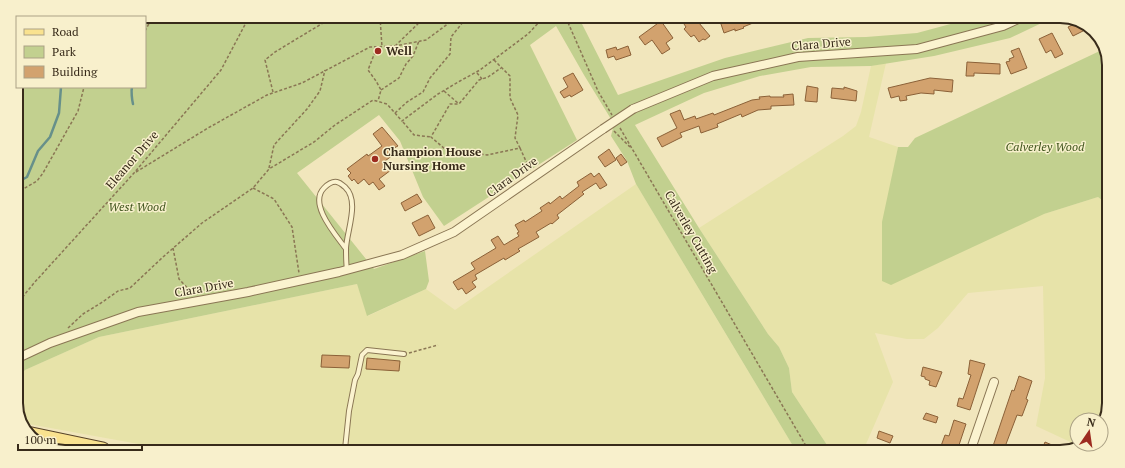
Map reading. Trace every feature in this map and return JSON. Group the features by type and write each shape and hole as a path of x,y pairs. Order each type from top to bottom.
{"main road":[{"path":"39,435 88,445"}],"street":[{"name":"Clara Drive","path":"23,356 50,343 138,312 200,301 347,270 402,254 454,232 533,176 633,109 713,76 798,57 917,49 1009,23"},
{"path":"972,445 994,382"}],"lane":[{"path":"346,249 327,222 320,209 321,191 328,184 333,182 340,182 349,191 352,200 346,249 347,270"},
{"path":"345,445 349,411 362,355 367,350 404,354"}],"path":[{"name":"Eleanor Drive","path":"23,296 134,173 221,70 246,23"},
{"path":"273,92 265,60 275,52 323,23"},
{"path":"380,23 382,46"},
{"path":"396,46 419,23"},
{"path":"134,173 266,94 302,82 370,47 396,46 426,40 450,23"},
{"path":"395,113 406,102 423,92 430,78 450,54 451,36 462,23"},
{"path":"402,121 444,91 494,60 528,34 538,23"},
{"path":"568,23 598,91 613,117"},
{"path":"378,101 381,90 398,78 406,64 413,56 419,41"},
{"path":"377,47 368,70 376,80 381,90"},
{"path":"494,60 510,76 510,98 518,115 515,138 533,176"},
{"path":"459,104 479,80 488,78 501,68"},
{"path":"269,169 274,145 307,109 320,91 325,70"},
{"path":"476,72 482,79"},
{"path":"23,189 37,180 42,173 78,111 84,88"},
{"path":"444,91 459,104"},
{"path":"64,338 66,329 83,314 102,303 118,291 130,288 202,223 253,188 269,169 314,142 335,125 373,100 387,104 414,135 431,137 445,149 487,155 520,148"},
{"path":"431,137 450,104 459,104"},
{"path":"609,126 632,149"},
{"name":"Calverley Cutting","path":"609,126 632,149 805,445"},
{"path":"253,188 274,198 292,227 301,280"},
{"path":"173,248 179,279 200,301"},
{"path":"413,352 438,345"}],"shaded area":[{"path":"886,63 869,137 898,147 893,174 1044,214 1098,197 1102,200 1101,411 1069,412 1069,441 1036,426 1045,378 1043,286 968,293 938,328 924,339 907,339 875,333 893,382 866,445 827,445 792,392 789,368 779,347 768,334 699,228 843,136 856,126 861,112 871,66"},
{"path":"636,184 792,445 144,445 29,424 25,416 23,406 23,372 25,370 99,337 357,284 368,316 426,289 455,310"}],"green space":[{"name":"West Wood","path":"146,23 582,23 618,95 725,58 808,38 866,37 917,33 954,23 1042,23 1010,38 934,56 871,66 811,67 760,76 704,93 635,125 699,228 768,334 779,347 789,368 792,392 827,445 792,445 636,184 627,161 611,136 614,124 556,26 530,45 577,140 444,226 423,197 400,141 379,115 297,173 374,269 425,251 429,281 426,289 367,316 357,284 99,337 25,370 23,372 23,88 146,88"},
{"name":"Calverley Wood","path":"1100,51 1102,62 1102,200 1098,197 1044,214 891,285 882,281 882,222 898,147 908,147 915,138"}],"building":[{"path":"658,23 662,23 673,38 666,43 670,49 662,54 652,40 645,45 639,37"},
{"path":"699,23 710,36 699,42 694,35 691,37 684,29 686,27 684,24"},
{"path":"721,23 753,23 743,27 744,28 735,31 735,29 724,33"},
{"path":"1072,25 1083,31 1073,36 1068,27"},
{"path":"1052,33 1063,54 1055,58 1051,50 1046,53 1039,39"},
{"path":"628,46 631,55 616,60 614,56 608,58 606,50 616,47 617,50"},
{"path":"1019,48 1027,68 1011,74 1006,62 1010,61 1009,59 1014,57 1011,51"},
{"path":"967,62 1000,64 1000,74 974,73 974,76 966,76"},
{"path":"573,73 583,90 571,97 570,95 564,98 560,92 568,87 563,78"},
{"path":"930,78 953,80 952,92 934,90 934,94 921,93 906,96 907,100 900,101 899,96 891,98 888,88"},
{"path":"807,86 818,88 817,102 805,101"},
{"path":"844,87 857,91 856,101 831,98 832,88 844,89"},
{"path":"793,94 794,105 771,106 771,109 758,110 742,117 741,114 717,124 718,127 701,133 699,126 680,133 682,137 662,147 657,138 677,128 670,114 680,110 684,120 695,116 696,119 713,113 714,115 752,100 760,99 759,97 784,97 783,95"},
{"name":"Champion House Nursing Home","path":"382,127 398,146 394,148 397,152 385,161 391,170 379,179 385,186 379,190 373,182 369,185 364,179 358,184 354,179 352,181 348,176 351,173 347,169 367,154 368,156 382,146 373,134"},
{"path":"609,149 616,160 605,167 598,157"},
{"path":"621,154 627,162 621,166 616,158"},
{"path":"591,173 594,177 599,173 607,185 600,189 596,183 582,192 584,194 557,215 559,218 552,224 551,223 536,232 539,237 518,249 520,251 505,260 504,258 475,275 477,279 472,282 476,287 466,294 462,288 458,290 453,282 475,269 471,263 496,248 491,240 498,236 504,245 519,236 517,233 519,232 515,225 524,220 525,222 542,211 540,208 549,202 550,204 560,196 562,199 579,186 577,182"},
{"path":"417,194 422,202 405,211 401,203"},
{"path":"428,215 435,228 419,236 412,223"},
{"path":"322,355 350,356 349,368 321,367"},
{"path":"367,358 400,361 399,371 366,369"},
{"path":"970,360 985,364 970,410 957,406 959,398 963,399 971,375 968,374"},
{"path":"923,367 942,372 936,387 929,385 930,381 921,376"},
{"path":"1019,376 1032,381 1026,399 1028,400 1022,416 1017,415 1006,445 993,445 1012,390 1014,391"},
{"path":"926,413 938,417 936,423 923,419"},
{"path":"954,420 966,424 959,445 941,445 945,435 949,436"},
{"path":"879,431 893,436 890,443 877,438"},
{"path":"1045,442 1052,445 1044,445"}],"waterway":[{"path":"23,179 27,177 38,151 50,137 59,113 61,88"},
{"path":"132,88 133,104"}],"place":[{"name":"Well","path":"378,51"},
{"name":"Champion House Nursing Home","path":"375,159"}]}
